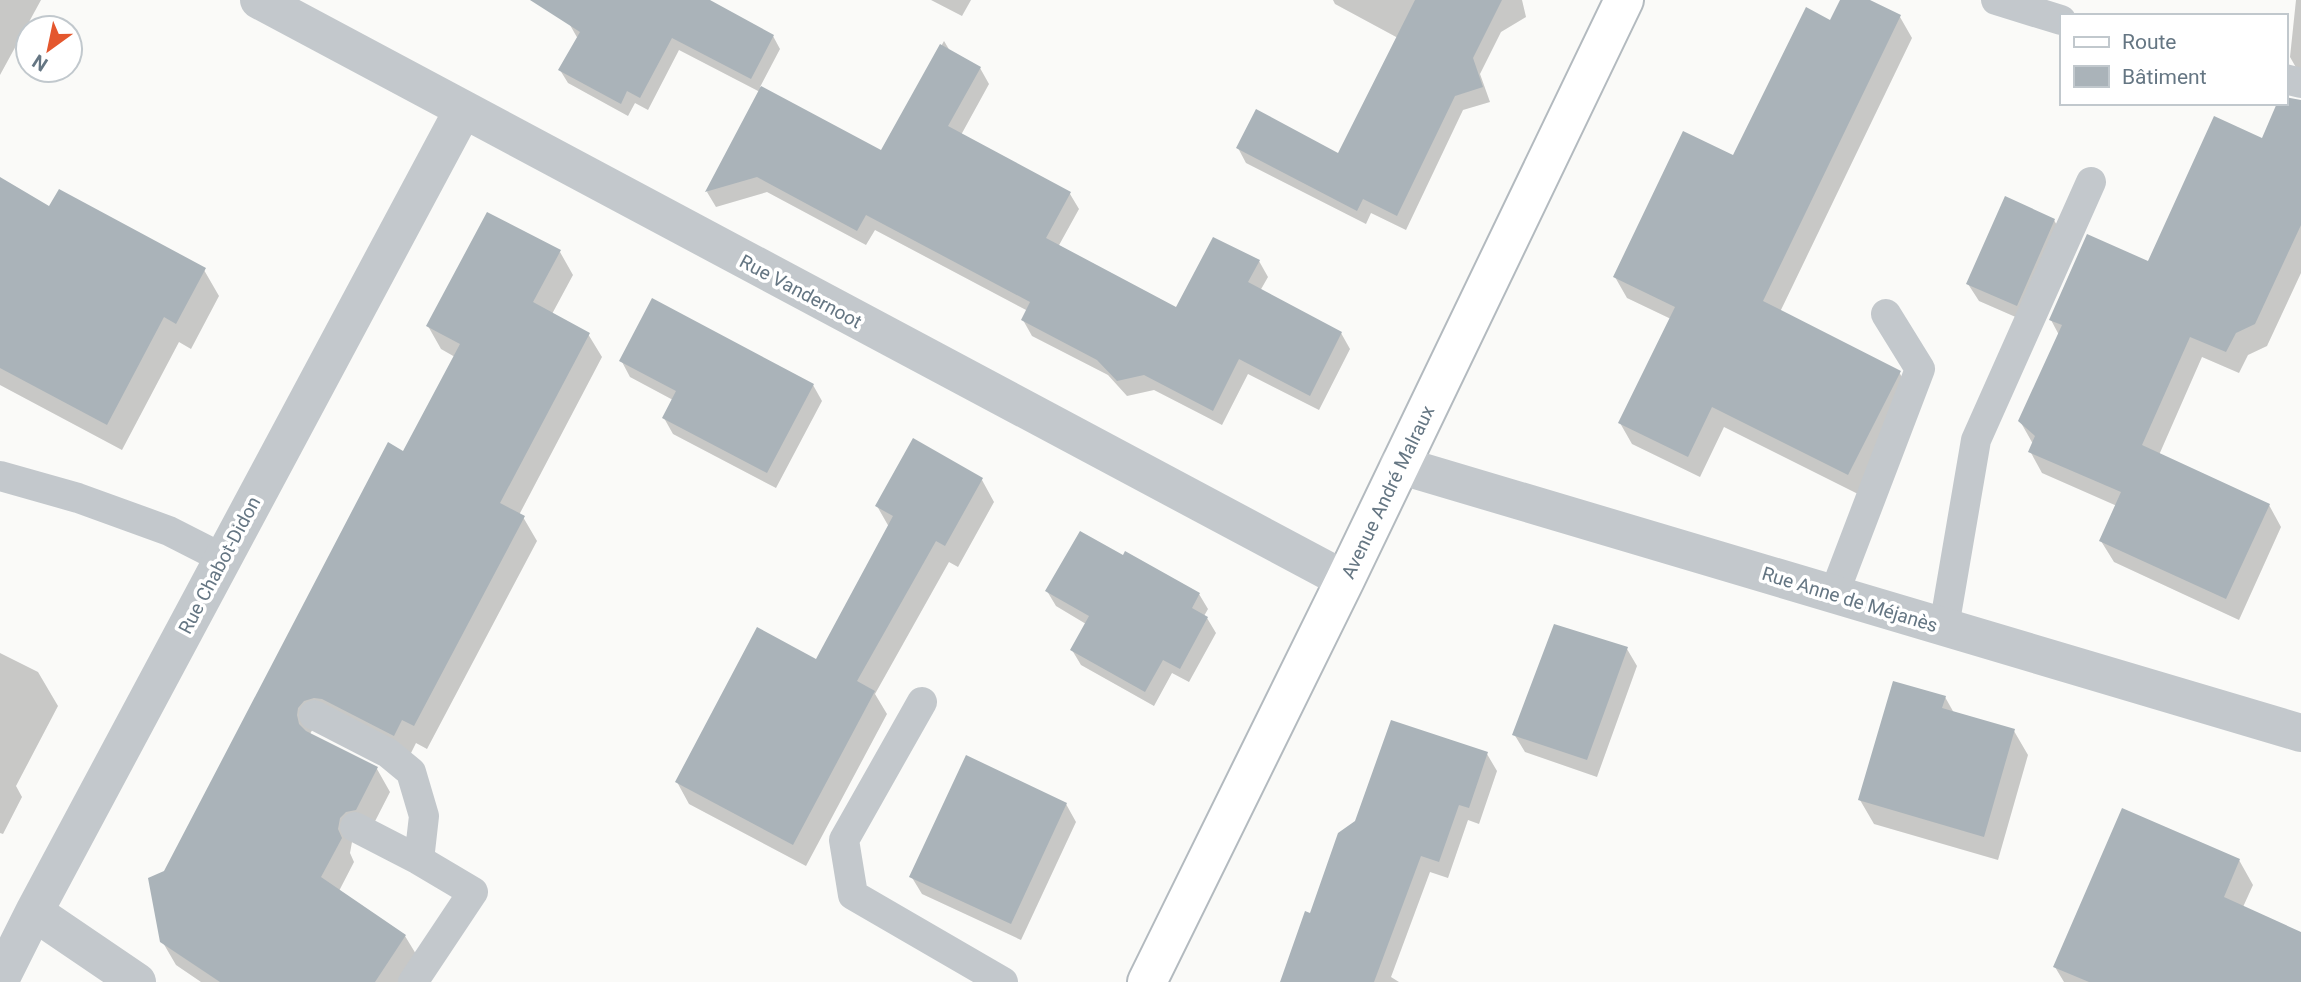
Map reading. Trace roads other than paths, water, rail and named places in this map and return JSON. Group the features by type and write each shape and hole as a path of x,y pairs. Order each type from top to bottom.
{"main road":[{"name":"Avenue André Malraux","path":"1147,982 1345,580 1624,0"}],"street":[{"name":"Rue Vandernoot","path":"259,0 1345,580"},
{"name":"Rue Chabot-Didon","path":"0,980 222,558 463,110"},
{"name":"Rue Anne de Méjanès","path":"1399,465 2301,733"},
{"path":"34,912 137,982"}],"lane":[{"path":"1996,0 2060,20"},
{"path":"1944,628 1976,440 2091,182"},
{"path":"1834,594 1920,369 1886,314"},
{"path":"0,476 91,503 169,531 222,558"},
{"path":"922,702 844,840 853,895 1003,982"},
{"path":"314,715 388,753 411,772 424,816 419,860"},
{"path":"355,827 473,891 413,982"}]}
